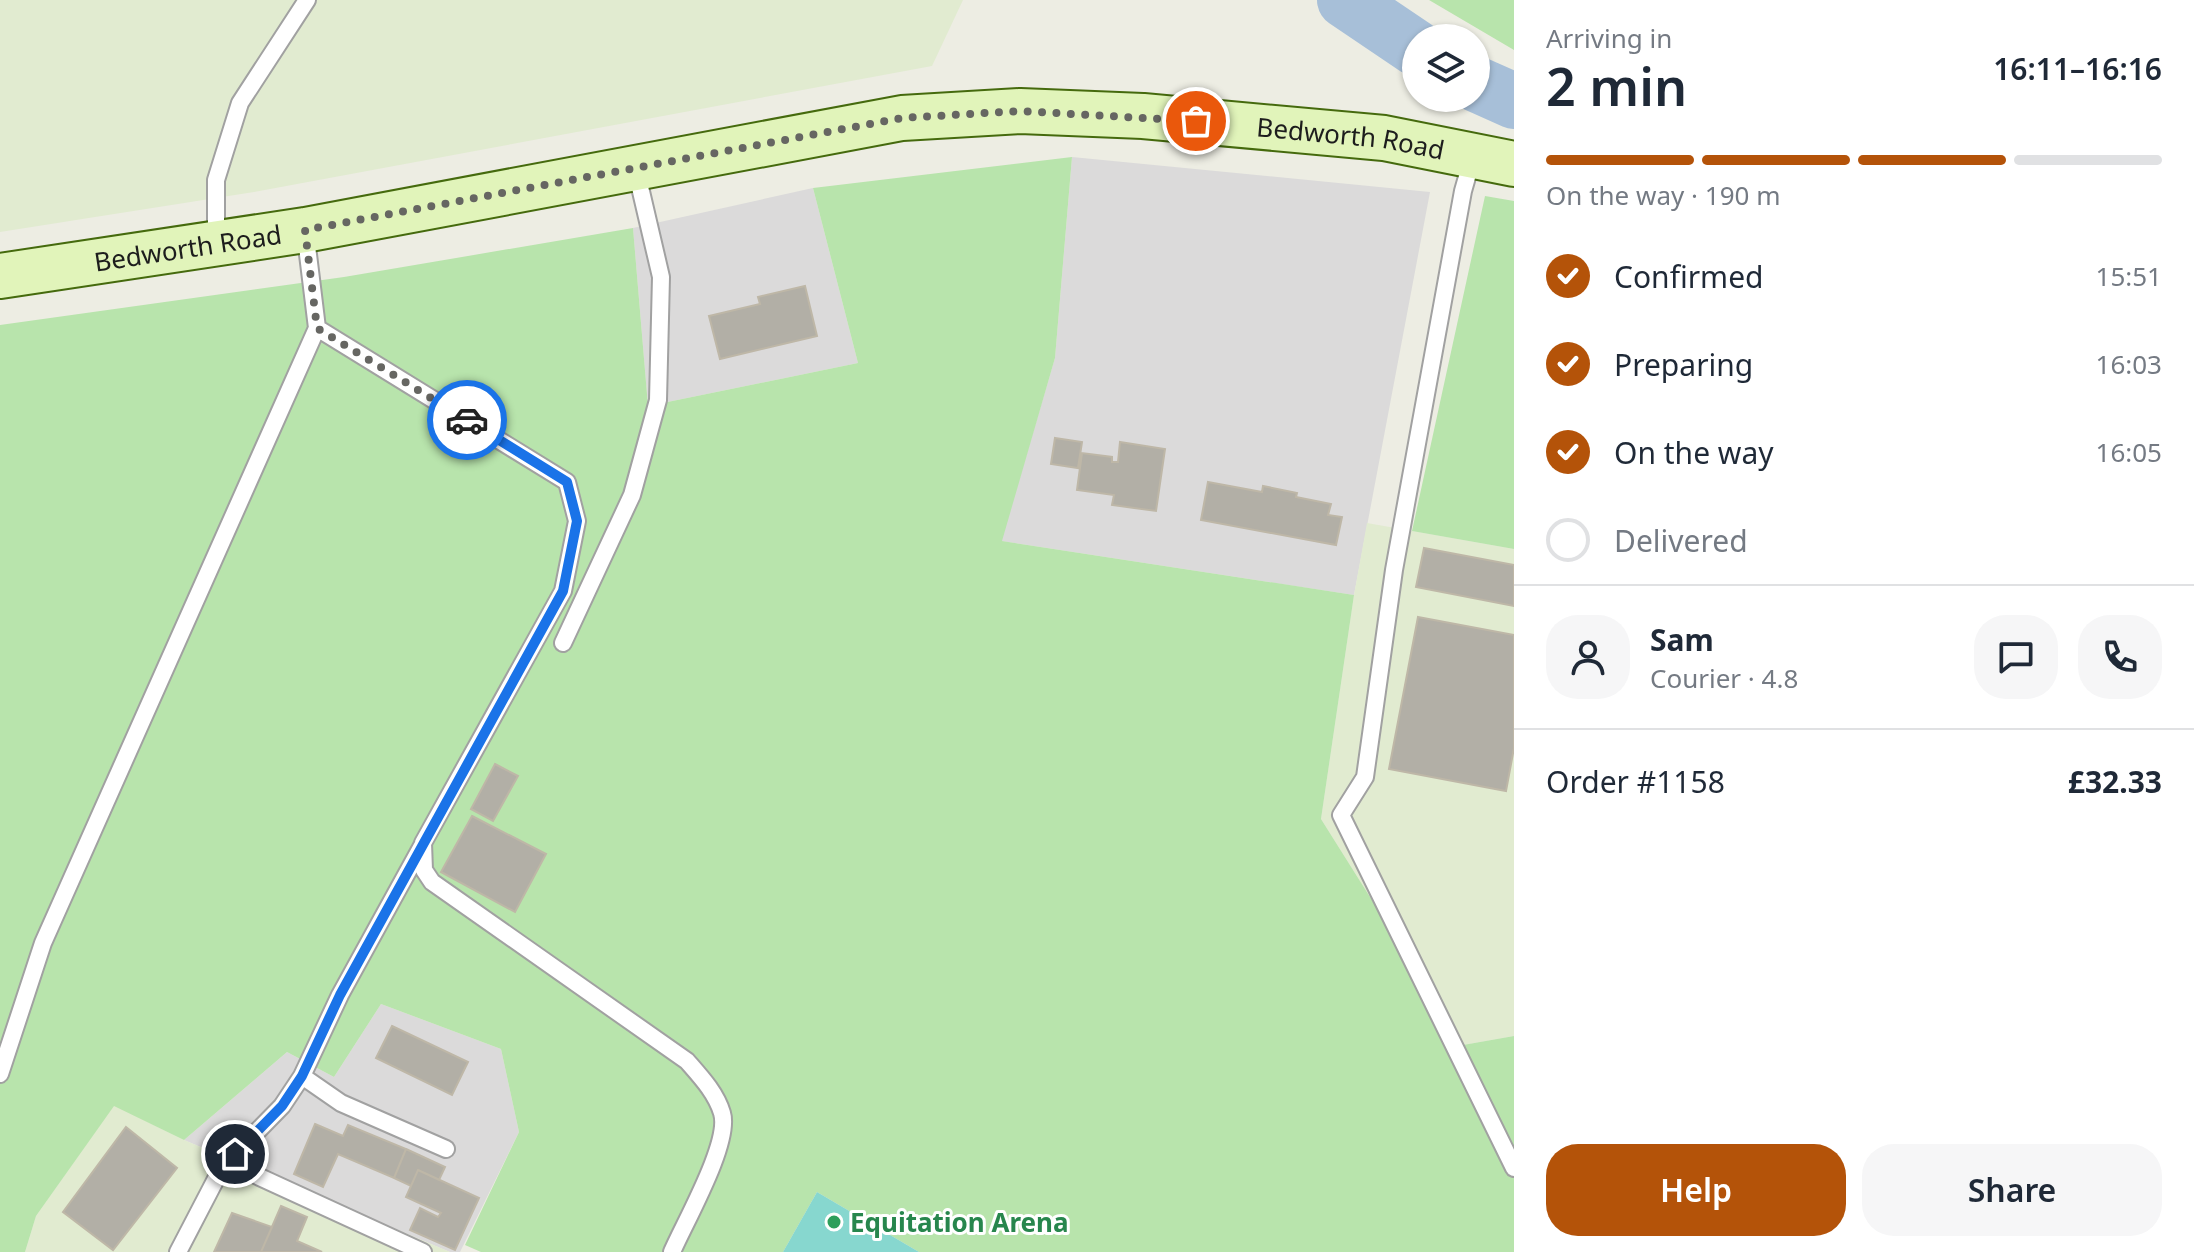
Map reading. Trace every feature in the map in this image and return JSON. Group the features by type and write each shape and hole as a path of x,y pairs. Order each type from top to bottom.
{"main road":[{"name":"Bedworth Road","path":"0,276 305,230 902,118 1020,111 1143,116 1368,137 1494,159"}],"lane":[{"path":"216,244 216,180 240,103 307,0"},
{"path":"1494,159 1463,191 1397,554 1365,777 1341,815 1514,1168"},
{"path":"563,643 632,495 658,400 661,277 636,168"},
{"path":"0,1074 43,943 317,328 305,230"},
{"path":"178,1252 217,1177 282,1106 302,1076 340,995 563,591 577,521 567,482 317,328"},
{"path":"423,843 424,870 432,882 687,1061 707,1084 723,1115 721,1143 672,1252"},
{"path":"302,1076 341,1103 446,1149"},
{"path":"235,1154 251,1173 423,1252"}],"shaded area":[{"path":"1072,157 1430,192 1354,595 1001,541 1055,358"},
{"path":"813,188 858,363 648,406 633,228"},
{"path":"381,1004 501,1049 519,1132 460,1252 450,1252 184,1140 287,1052 334,1077"},
{"name":"Equitation Arena","path":"817,1192 919,1252 783,1252"}],"green space":[{"path":"0,0 963,0 932,66 254,192 0,232"},
{"path":"1429,0 1514,0 1514,50 1490,36 1490,24 1470,24"},
{"path":"1072,157 1055,358 1002,541 1354,595 1321,819 1463,1045 1514,1036 1514,1252 919,1252 817,1192 783,1252 481,1252 465,1245 519,1132 501,1049 381,1004 334,1077 287,1052 184,1140 114,1106 36,1216 25,1252 0,1252 0,325 344,277 633,228 648,406 858,363 813,188"},
{"path":"1485,196 1514,201 1514,549 1412,531"},
{"path":"1367,523 1514,549 1514,1036 1463,1045 1321,819"},
{"path":"114,1105 184,1140 450,1252 25,1252 36,1216"}],"building":[{"path":"805,286 817,336 720,359 709,316 760,304 758,297"},
{"path":"1055,438 1082,442 1078,468 1051,464"},
{"path":"1120,442 1165,449 1156,511 1112,505 1114,495 1077,490 1082,453 1112,457 1112,462 1118,462"},
{"path":"1208,482 1262,492 1263,486 1331,504 1328,515 1342,517 1336,545 1201,520"},
{"path":"1424,548 1514,565 1514,606 1416,587"},
{"path":"1418,617 1514,635 1514,748 1506,791 1389,769"},
{"path":"495,764 518,776 493,821 471,809"},
{"path":"472,816 546,854 515,912 441,872"},
{"path":"392,1026 468,1062 452,1095 376,1058"},
{"path":"315,1124 343,1136 348,1125 406,1149 394,1178 338,1154 323,1187 294,1174"},
{"path":"126,1127 177,1168 113,1250 63,1212"},
{"path":"406,1149 445,1167 439,1180 418,1170 411,1186 394,1178"},
{"path":"418,1170 479,1198 455,1250 410,1230 420,1208 438,1217 441,1213 406,1197"},
{"path":"281,1206 307,1217 297,1241 322,1252 261,1252"},
{"path":"232,1213 272,1227 261,1252 214,1252"}],"waterway":[{"path":"1345,0 1402,39"},
{"path":"1490,90 1514,101"}],"way so far":[{"path":"467,420 317,328 305,230 902,118 1020,111 1196,121"}],"place":[{"name":"Equitation Arena","path":"834,1222"}],"route":[{"path":"235,1154 282,1106 302,1076 340,995 563,591 577,521 567,482 467,420"}]}
